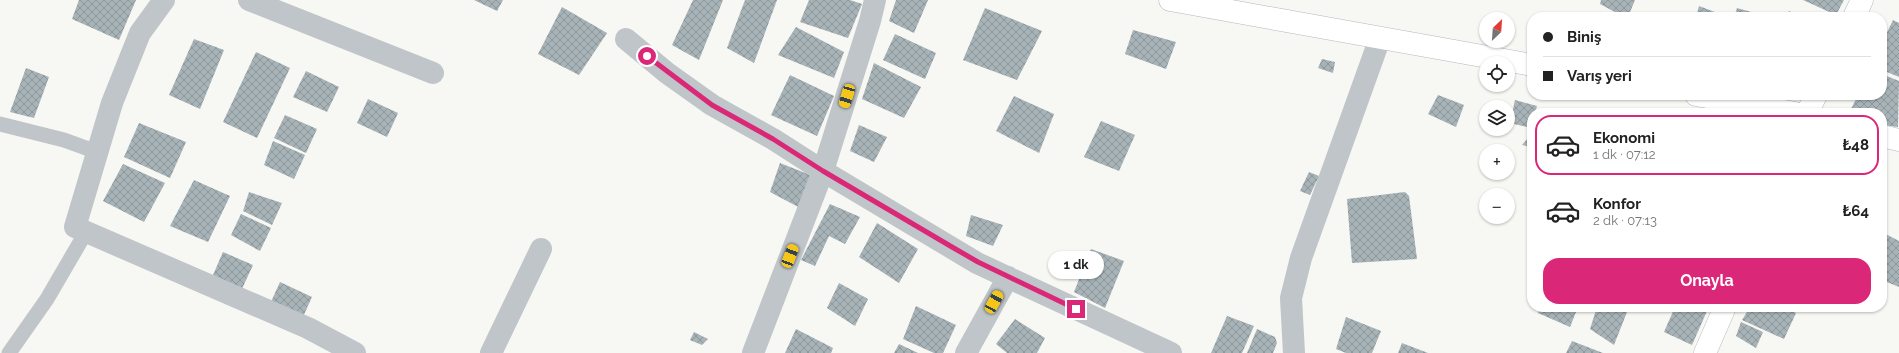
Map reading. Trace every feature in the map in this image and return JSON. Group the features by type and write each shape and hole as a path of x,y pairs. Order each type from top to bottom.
{"main road":[{"path":"1170,0 1200,3 1380,38 1527,64"},
{"path":"1856,12 1862,0"},
{"path":"1724,100 1768,108"},
{"path":"1887,137 1899,140"},
{"path":"1705,353 1723,312"}],"street":[{"path":"164,0 140,34 112,103 75,227 186,277 308,328 355,353"},
{"path":"248,0 433,73"},
{"path":"753,353 823,171 875,0"},
{"path":"1294,353 1291,298 1301,258 1380,38"},
{"path":"626,39 667,73 712,105 773,139 823,171 978,262 1172,353"},
{"path":"491,353 541,249"},
{"path":"966,353 1008,277"}],"lane":[{"path":"0,124 64,140 98,152"},
{"path":"9,353 47,299 86,232"}],"building":[{"path":"79,0 136,0 119,40 72,19"},
{"path":"474,0 503,0 497,11"},
{"path":"693,0 723,0 699,60 672,45"},
{"path":"745,0 777,0 754,63 727,48"},
{"path":"809,0 850,0 862,4 848,38 800,22"},
{"path":"896,0 928,0 914,33 889,21"},
{"path":"1601,0 1635,0 1630,12 1615,12 1600,4"},
{"path":"1803,0 1844,0 1838,12 1829,12"},
{"path":"1699,6 1715,12 1697,12"},
{"path":"562,7 607,33 579,75 538,54"},
{"path":"985,8 1042,31 1017,80 963,60"},
{"path":"1737,8 1751,12 1736,12"},
{"path":"1893,20 1899,23 1899,77 1887,72 1887,33"},
{"path":"796,27 844,52 834,78 778,55"},
{"path":"1133,30 1176,42 1166,69 1125,54"},
{"path":"895,34 936,53 925,79 883,60"},
{"path":"194,39 224,50 200,109 169,95"},
{"path":"256,52 290,68 257,138 223,122"},
{"path":"1322,59 1335,62 1333,73 1318,68"},
{"path":"874,63 921,87 904,118 862,99"},
{"path":"26,68 49,77 34,118 10,112"},
{"path":"306,71 339,87 327,112 293,97"},
{"path":"790,75 834,96 817,136 771,115"},
{"path":"1887,76 1899,81 1898,127 1887,126 1887,108 1852,108 1856,100 1887,100"},
{"path":"1438,95 1464,105 1456,127 1428,114"},
{"path":"1014,96 1054,114 1039,153 996,131"},
{"path":"368,99 398,113 387,137 357,123"},
{"path":"1515,100 1537,106 1536,108 1527,108 1527,127 1515,124"},
{"path":"285,115 317,129 306,153 274,138"},
{"path":"1101,121 1135,135 1119,171 1084,157"},
{"path":"139,123 186,142 170,178 124,157"},
{"path":"859,125 887,137 874,162 850,151"},
{"path":"1527,139 1527,146 1522,145"},
{"path":"273,141 305,155 294,179 264,165"},
{"path":"780,163 813,176 802,209 770,192"},
{"path":"123,164 165,183 144,222 103,201"},
{"path":"1309,172 1319,176 1310,195 1300,191"},
{"path":"194,180 230,196 208,242 170,226"},
{"path":"249,192 282,203 272,225 243,211"},
{"path":"1405,192 1409,196 1417,259 1352,263 1347,199"},
{"path":"830,204 860,217 845,244 829,236 815,266 801,260"},
{"path":"241,214 271,228 260,251 231,235"},
{"path":"971,215 1003,225 993,246 966,236"},
{"path":"877,223 918,249 899,283 859,257"},
{"path":"1887,235 1899,241 1899,287 1887,282"},
{"path":"1091,249 1124,261 1105,308 1074,292"},
{"path":"223,252 253,265 241,291 213,275"},
{"path":"280,282 312,297 302,319 270,304"},
{"path":"839,283 868,299 855,326 827,308"},
{"path":"916,306 956,325 943,353 934,353 903,339"},
{"path":"1538,312 1576,312 1570,327"},
{"path":"1595,312 1627,312 1614,345 1590,329"},
{"path":"1673,312 1707,312 1692,345 1664,332"},
{"path":"1747,312 1796,313 1784,339 1742,320"},
{"path":"1227,316 1254,326 1242,353 1211,353"},
{"path":"1346,317 1381,331 1372,353 1346,353 1336,349"},
{"path":"1015,319 1045,338 1037,353 1007,353 996,344"},
{"path":"1741,322 1763,332 1756,348 1736,336"},
{"path":"796,329 833,348 831,353 785,353"},
{"path":"1257,329 1275,337 1277,343 1273,353 1247,353"},
{"path":"694,332 708,339 702,345 690,340"},
{"path":"1572,341 1603,353 1566,353"},
{"path":"1402,343 1428,353 1398,353"},
{"path":"899,344 918,353 894,353"}],"route":[{"path":"647,56 667,73 712,105 773,139 823,171 978,262 1076,309"}]}
